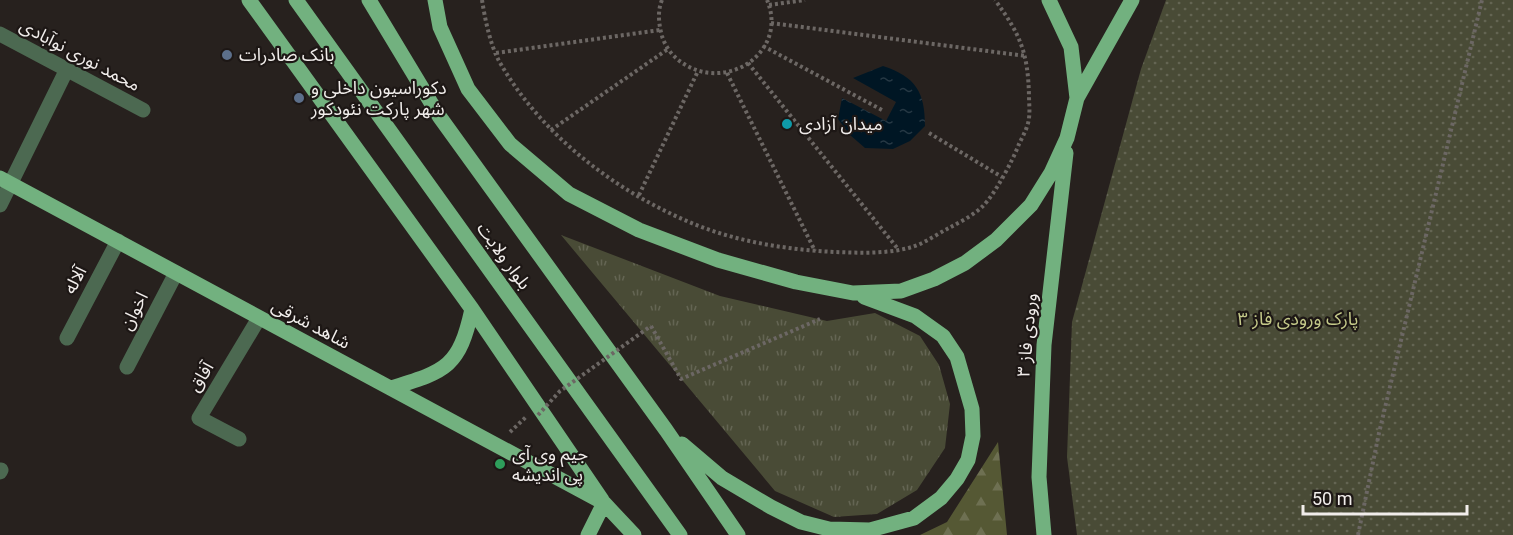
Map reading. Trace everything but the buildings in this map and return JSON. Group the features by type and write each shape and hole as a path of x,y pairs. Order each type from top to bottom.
{"main road":[{"path":"249,0 472,309 604,503 620,535"},
{"name":"بلوار ولایت","path":"296,0 680,535"},
{"name":"بلوار ولایت","path":"369,0 439,116 666,430 738,535"},
{"path":"435,0 440,27 468,89 510,144 569,194 639,230 718,260 796,282 853,293 915,316 943,336 957,357 972,409 973,436 968,460 957,479 940,498 914,518 868,532 830,529 801,522 722,478 666,430"},
{"path":"1049,0 1071,46 1077,98"},
{"path":"853,293 901,291 934,279 965,263 996,240 1031,205 1051,173 1067,138 1077,98 1132,0"},
{"name":"ورودی فاز ۳","path":"1044,535 1039,477 1044,345 1067,138"},
{"name":"شاهد شرقی","path":"6,181 604,503"},
{"path":"391,388 430,376 450,363 466,338 472,309"},
{"path":"588,535 604,503"},
{"path":"604,503 634,535"}],"street":[{"name":"محمد نوری نوآبادی","path":"0,34 142,110"},
{"path":"0,205 6,181 67,69"},
{"name":"آلاله","path":"67,338 118,241"},
{"name":"اخوان","path":"127,367 176,273"},
{"name":"آفاق","path":"239,439 199,418 259,318"}],"path":[{"path":"482,0 496,53 523,98 551,130 591,165 639,195 694,224 766,244 815,251 865,253 914,246 957,224 983,206 1016,152 1029,119 1026,56 1011,21 995,0"},
{"path":"662,0 658,23 668,49 674,58 690,69 709,74 727,73 757,56 767,40 771,23 770,5 767,0"},
{"path":"770,5 806,0"},
{"path":"1358,535 1379,433 1482,0"},
{"path":"771,23 1026,56"},
{"path":"496,53 660,30"},
{"path":"763,46 882,110"},
{"path":"551,130 668,49"},
{"path":"748,63 898,249"},
{"path":"639,195 698,71"},
{"path":"727,73 815,251"},
{"path":"929,133 1002,177"},
{"path":"538,415 560,391 651,326 681,379 820,319"}],"green space":[{"name":"پارک ورودی فاز ۳","path":"1166,0 1513,0 1513,535 1077,535 1067,457 1072,322 1141,69"},
{"path":"561,235 720,296 827,321 875,313 920,336 939,365 950,404 945,448 917,490 877,514 834,517 775,491"},
{"path":"998,442 1007,535 920,535 947,522"}],"water":[{"path":"883,66 903,75 916,87 923,104 925,126 910,141 893,149 865,148 850,135 838,119 842,98 886,121 896,102 853,78"}],"place":[{"name":"بانک صادرات","path":"227,55"},
{"name":"دکوراسیون داخلی و شهر پارکت نئودکور","path":"299,98"},
{"name":"میدان آزادی","path":"787,124"},
{"name":"جیم وی آی پی اندیشه","path":"500,464"}]}
